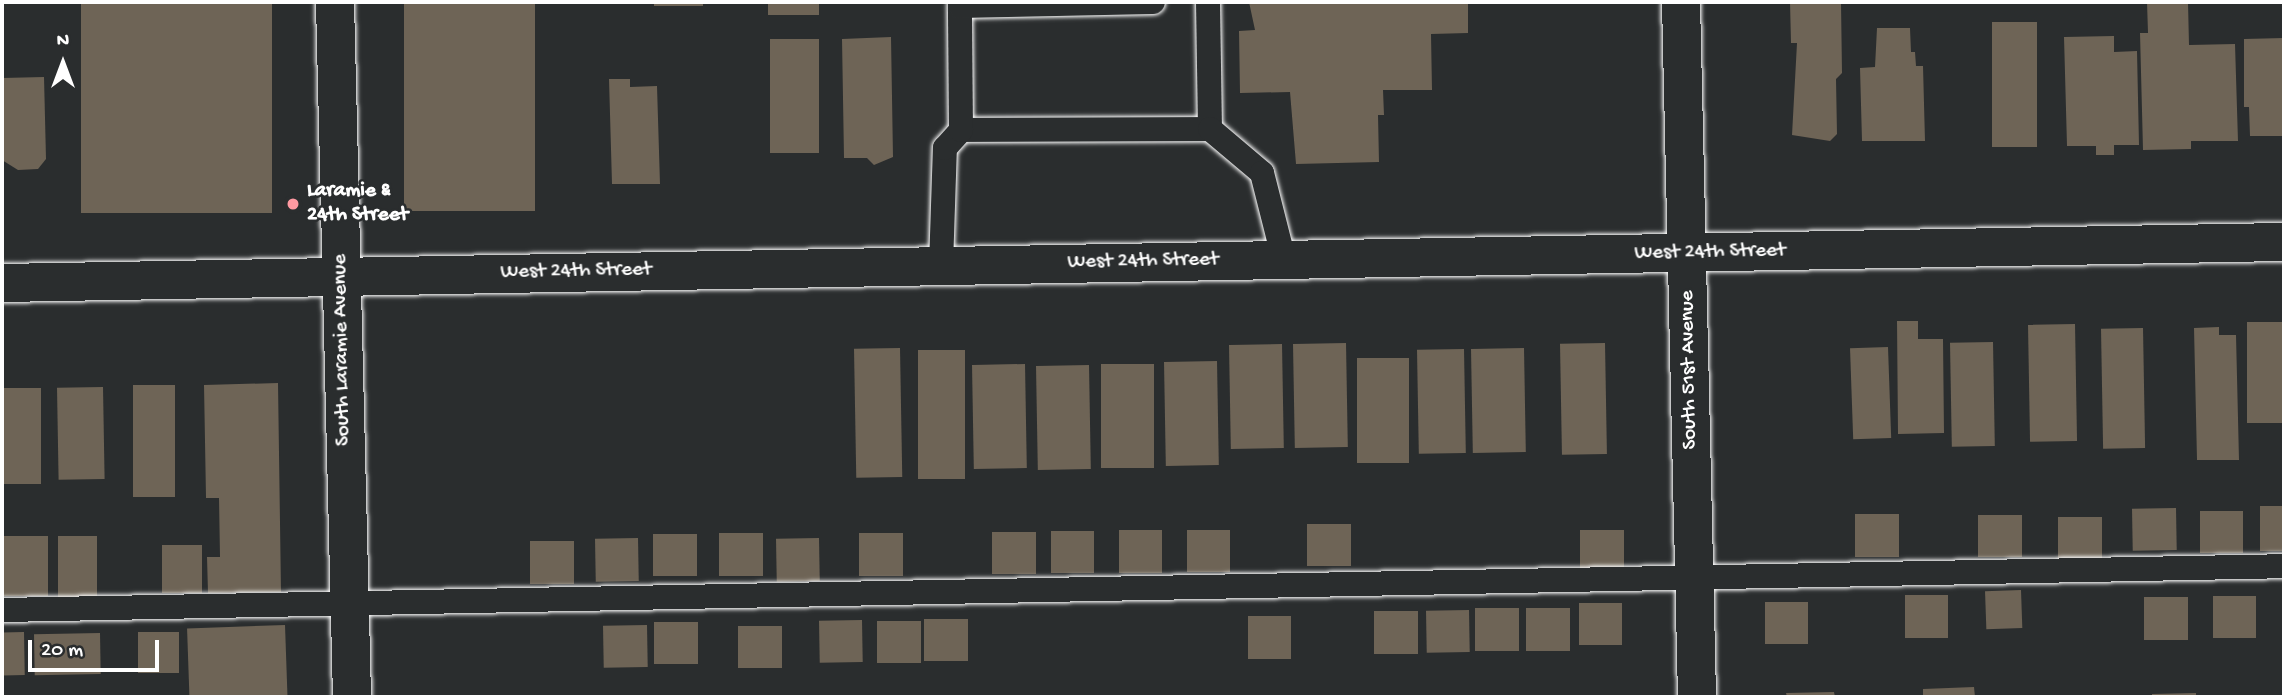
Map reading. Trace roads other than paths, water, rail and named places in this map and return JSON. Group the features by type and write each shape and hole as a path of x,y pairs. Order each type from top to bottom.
{"street":[{"name":"South Laramie Avenue","path":"335,2 352,697"},
{"name":"South 51st Avenue","path":"1681,2 1697,697"},
{"name":"West 24th Street","path":"2,283 2284,242"}],"lane":[{"path":"941,266 945,148 961,130 960,6 1153,2"},
{"path":"1208,2 1210,129"},
{"path":"961,130 1210,129 1262,173 1284,260"},
{"path":"2,610 2284,566"}],"place":[{"name":"Laramie & 24th Street","path":"293,204"}]}
